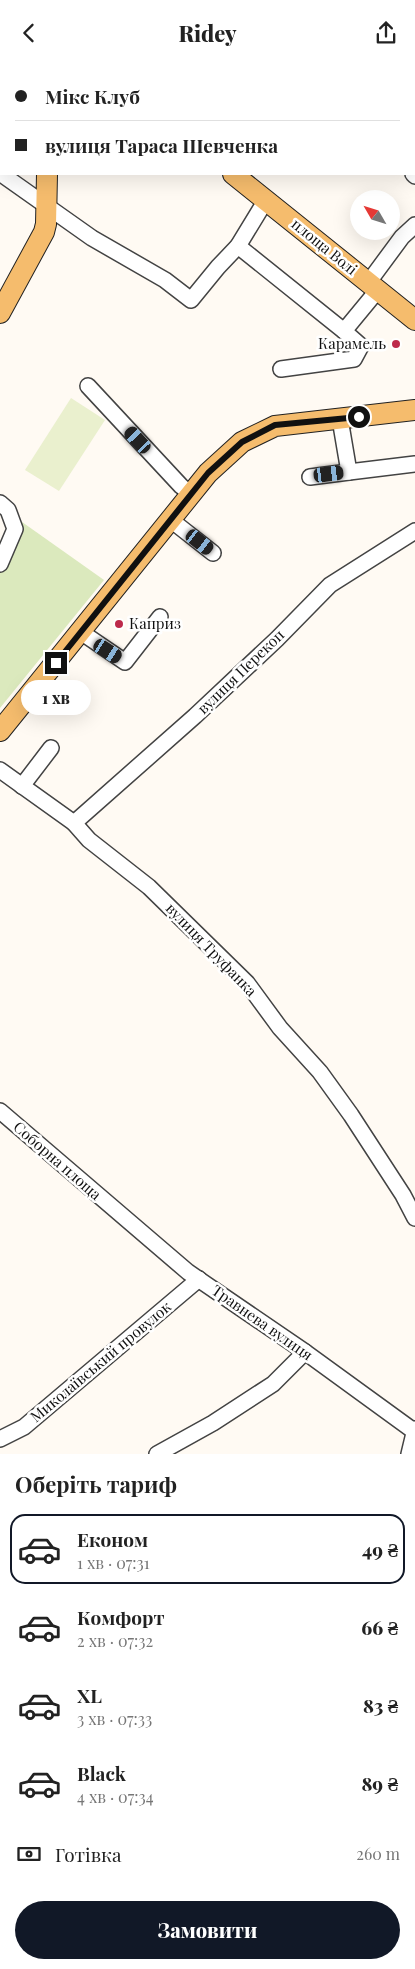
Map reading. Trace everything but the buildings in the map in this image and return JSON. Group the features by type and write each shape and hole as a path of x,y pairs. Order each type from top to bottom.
{"main road":[{"path":"0,313 44,232 47,207 47,175"},
{"name":"площа Волі","path":"236,175 415,320"},
{"path":"0,731 208,473 242,442 275,425 415,410"}],"street":[{"path":"3,175 92,238 165,280 191,300 238,246 266,200"},
{"path":"344,331 402,237 415,225"},
{"path":"238,246 362,346 354,359 281,369"},
{"path":"88,386 181,486 191,494"},
{"path":"340,419 349,472"},
{"path":"310,477 415,464"},
{"path":"0,503 8,510 16,529 0,564"},
{"path":"171,520 213,553"},
{"name":"вулиця Перекоп","path":"74,823 195,716 277,639 330,585 415,531"},
{"path":"81,632 125,662 160,617"},
{"path":"22,786 50,748"},
{"name":"вулиця Труфанка","path":"0,770 74,823 89,840 149,887 247,983 280,1028 320,1072 351,1115 403,1195 415,1218"},
{"name":"Соборна площа","path":"0,1111 115,1210"},
{"name":"Травнева вулиця","path":"115,1210 199,1279 305,1352 414,1431 410,1454"},
{"name":"Миколаївський провулок","path":"0,1439 24,1427 199,1279"},
{"path":"157,1454 213,1423 273,1384 305,1352"}],"green space":[{"path":"71,398 105,420 59,491 25,470"},
{"path":"15,517 104,580 0,708 0,542"}],"place":[{"name":"Карамель","path":"396,344"},
{"name":"Каприз","path":"119,624"}],"route":[{"path":"56,663 208,473 242,442 275,425 359,417"}]}
